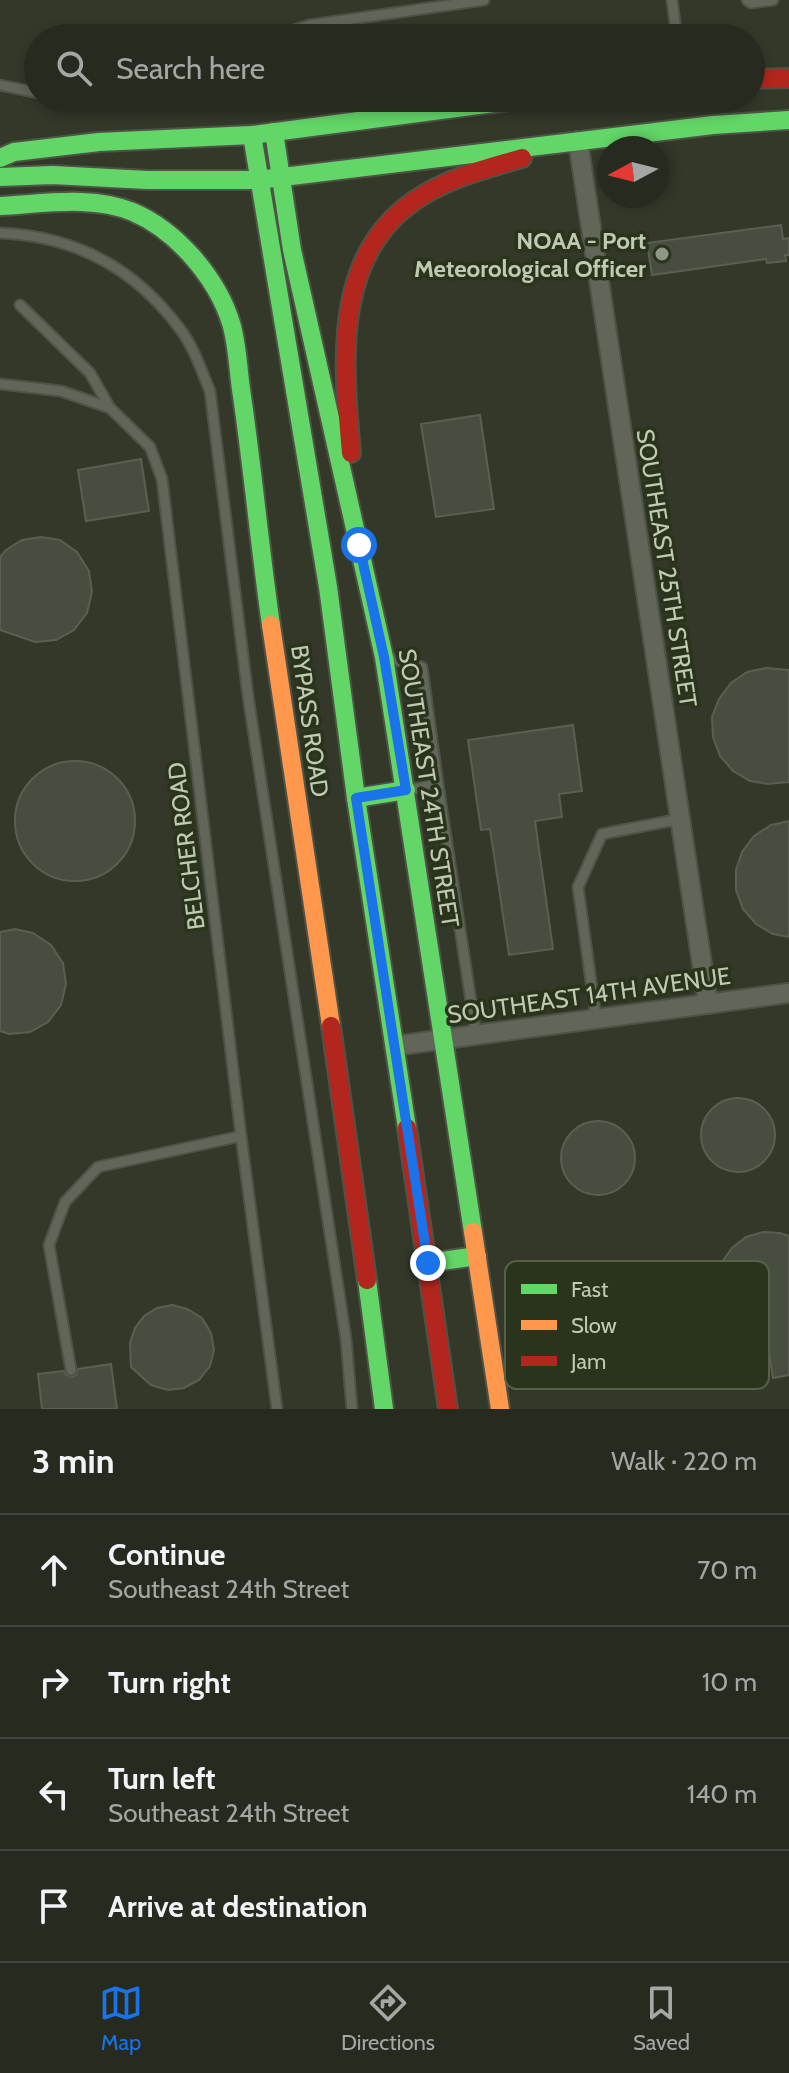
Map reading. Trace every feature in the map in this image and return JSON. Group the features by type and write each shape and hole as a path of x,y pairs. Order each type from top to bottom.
{"street":[{"path":"765,79 789,78"},
{"path":"0,158 14,152 99,142 252,135 426,112"},
{"path":"0,177 53,175 147,180 258,180 713,125 789,120"},
{"name":"SOUTHEAST 24TH STREET","path":"274,132 292,250 384,657 500,1409"},
{"path":"252,135 328,587 356,798 448,1409"},
{"path":"359,545 344,383 344,334 349,300 362,261 382,232 410,204 451,181 578,141"},
{"name":"SOUTHEAST 25TH STREET","path":"578,141 708,1004"},
{"name":"BYPASS ROAD","path":"0,206 68,202 101,204 131,211 157,225 199,264 218,294 231,324 252,463 263,571 347,1132 384,1409"},
{"path":"356,798 406,790"},
{"name":"SOUTHEAST 14TH AVENUE","path":"394,1046 789,993"},
{"path":"428,1263 477,1256"}],"lane":[{"path":"317,24 484,0"},
{"path":"672,0 675,24"},
{"path":"747,0 751,3 773,0"},
{"path":"0,85 24,90"},
{"path":"0,233 32,234 78,248 110,263 137,282 181,330 210,391 248,696 346,1339 352,1409"},
{"path":"20,305 90,373 110,408"},
{"name":"BELCHER ROAD","path":"0,384 61,391 110,408 150,447 162,479 277,1409"},
{"path":"384,657 422,667 476,1034"},
{"path":"406,790 438,784"},
{"path":"596,1018 578,887 602,834 680,819"},
{"path":"71,1370 49,1245 65,1202 98,1167 241,1136"}],"building":[{"path":"781,225 783,239 789,238 786,261 767,263 766,259 652,275 647,243"},
{"path":"480,415 494,509 436,517 421,424"},
{"path":"141,459 149,511 86,521 78,470"},
{"path":"41,537 60,540 77,552 89,571 92,592 87,613 74,630 56,640 35,642 0,630 0,557 22,540"},
{"path":"766,668 789,670 789,782 768,784 750,781 733,771 720,756 713,737 712,717 719,699 731,683 747,672"},
{"path":"573,725 582,791 559,794 562,817 535,821 553,949 509,955 490,829 481,830 468,740"},
{"path":"75,761 98,765 118,778 131,798 135,821 131,844 118,864 98,877 75,881 52,877 32,864 19,844 15,821 19,798 32,778 52,765"},
{"path":"789,821 789,937 773,934 756,924 743,909 736,890 736,870 742,852 754,836 771,825"},
{"path":"15,929 33,933 51,945 63,963 66,984 61,1005 48,1022 30,1032 9,1034 0,1031 0,932"},
{"path":"738,1098 752,1101 764,1109 772,1121 775,1135 772,1149 764,1161 752,1169 738,1172 724,1169 712,1161 704,1149 701,1135 704,1121 712,1109 724,1101"},
{"path":"598,1121 612,1124 624,1132 632,1144 635,1158 632,1172 624,1184 612,1192 598,1195 584,1192 572,1184 564,1172 561,1158 564,1144 572,1132 584,1124"},
{"path":"763,1232 789,1236 789,1375 773,1378 769,1353 769,1261 723,1261 746,1237"},
{"path":"172,1305 202,1318 211,1333 214,1350 210,1366 199,1380 184,1388 168,1390 151,1385 131,1367 130,1343 135,1328 144,1316 157,1308"},
{"path":"111,1364 117,1409 42,1409 38,1374 64,1371 72,1377 78,1369"}],"traffic: fast":[{"path":"0,158 14,152 99,142 252,135 426,112"},
{"path":"0,177 53,175 147,180 258,180 713,125 789,120"},
{"path":"274,132 292,250 384,657 473,1232"},
{"path":"252,135 328,587 356,798 407,1128"},
{"path":"0,206 84,202 133,212 180,244 216,289 225,306 235,341 271,625"},
{"path":"356,798 406,790"},
{"path":"428,1263 477,1256"},
{"path":"367,1280 384,1409"}],"traffic: slow":[{"path":"271,625 331,1026"},
{"path":"473,1232 500,1409"}],"traffic: jam":[{"path":"765,79 789,78"},
{"path":"351,453 346,345 358,275 373,244 395,217 425,194 460,177 522,158"},
{"path":"331,1026 367,1280"},
{"path":"407,1128 448,1409"}],"place":[{"name":"NOAA - Port Meteorological Officer","path":"662,254"}],"route":[{"path":"359,545 384,657 406,790 356,798 428,1263"}]}
